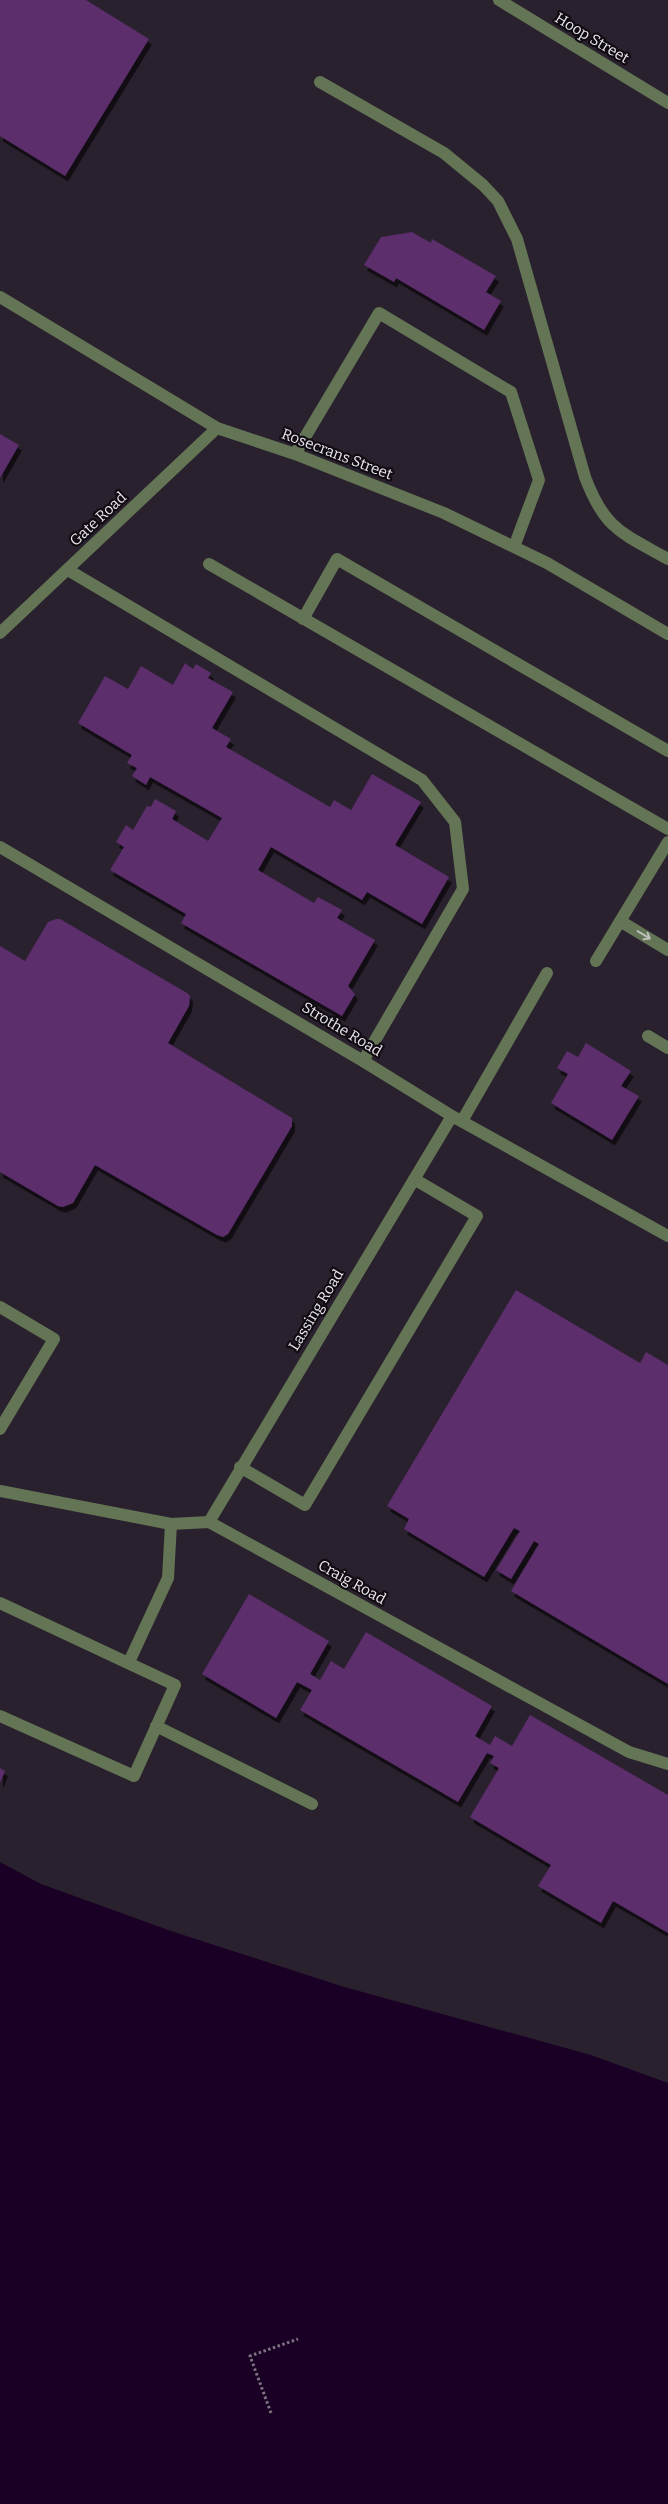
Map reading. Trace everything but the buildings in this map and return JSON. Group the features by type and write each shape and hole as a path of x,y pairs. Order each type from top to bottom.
{"street":[{"name":"Hoop Street","path":"499,0 668,103"},
{"path":"320,82 444,153 484,185 498,201 518,239 585,477 595,504 614,528 668,559"},
{"name":"Rosecrans Street","path":"0,297 217,428 294,454 444,513 547,563 668,634"},
{"path":"294,454 379,314 511,392 539,480 514,546"},
{"name":"Gate Road","path":"0,633 217,428"},
{"path":"303,619 337,559 668,751"},
{"path":"209,564 668,829"},
{"path":"68,570 422,780 455,822 463,889 363,1061"},
{"path":"596,961 668,842"},
{"name":"Strothe Road","path":"0,847 457,1118 668,1236"},
{"path":"620,921 668,950"},
{"name":"Lassing Road","path":"209,1522 414,1179 457,1118 547,973"},
{"path":"648,1036 668,1048"},
{"path":"240,1468 306,1505 477,1216 414,1179"},
{"path":"0,1307 54,1339 0,1429"},
{"path":"0,1491 171,1524 209,1522"},
{"name":"Craig Road","path":"209,1522 629,1752 668,1764"},
{"path":"129,1662 168,1578 171,1524"},
{"path":"0,1603 175,1685 134,1776 0,1716"},
{"path":"156,1726 312,1804"}],"path":[{"path":"271,2414 250,2356 298,2339"}],"shaded area":[{"path":"0,1832 86,1867 668,2063 668,2504 0,2504"}],"pier":[{"path":"0,1829 87,1865 668,2060 668,2083 591,2055 341,1986 171,1931 41,1884 0,1862"}]}
